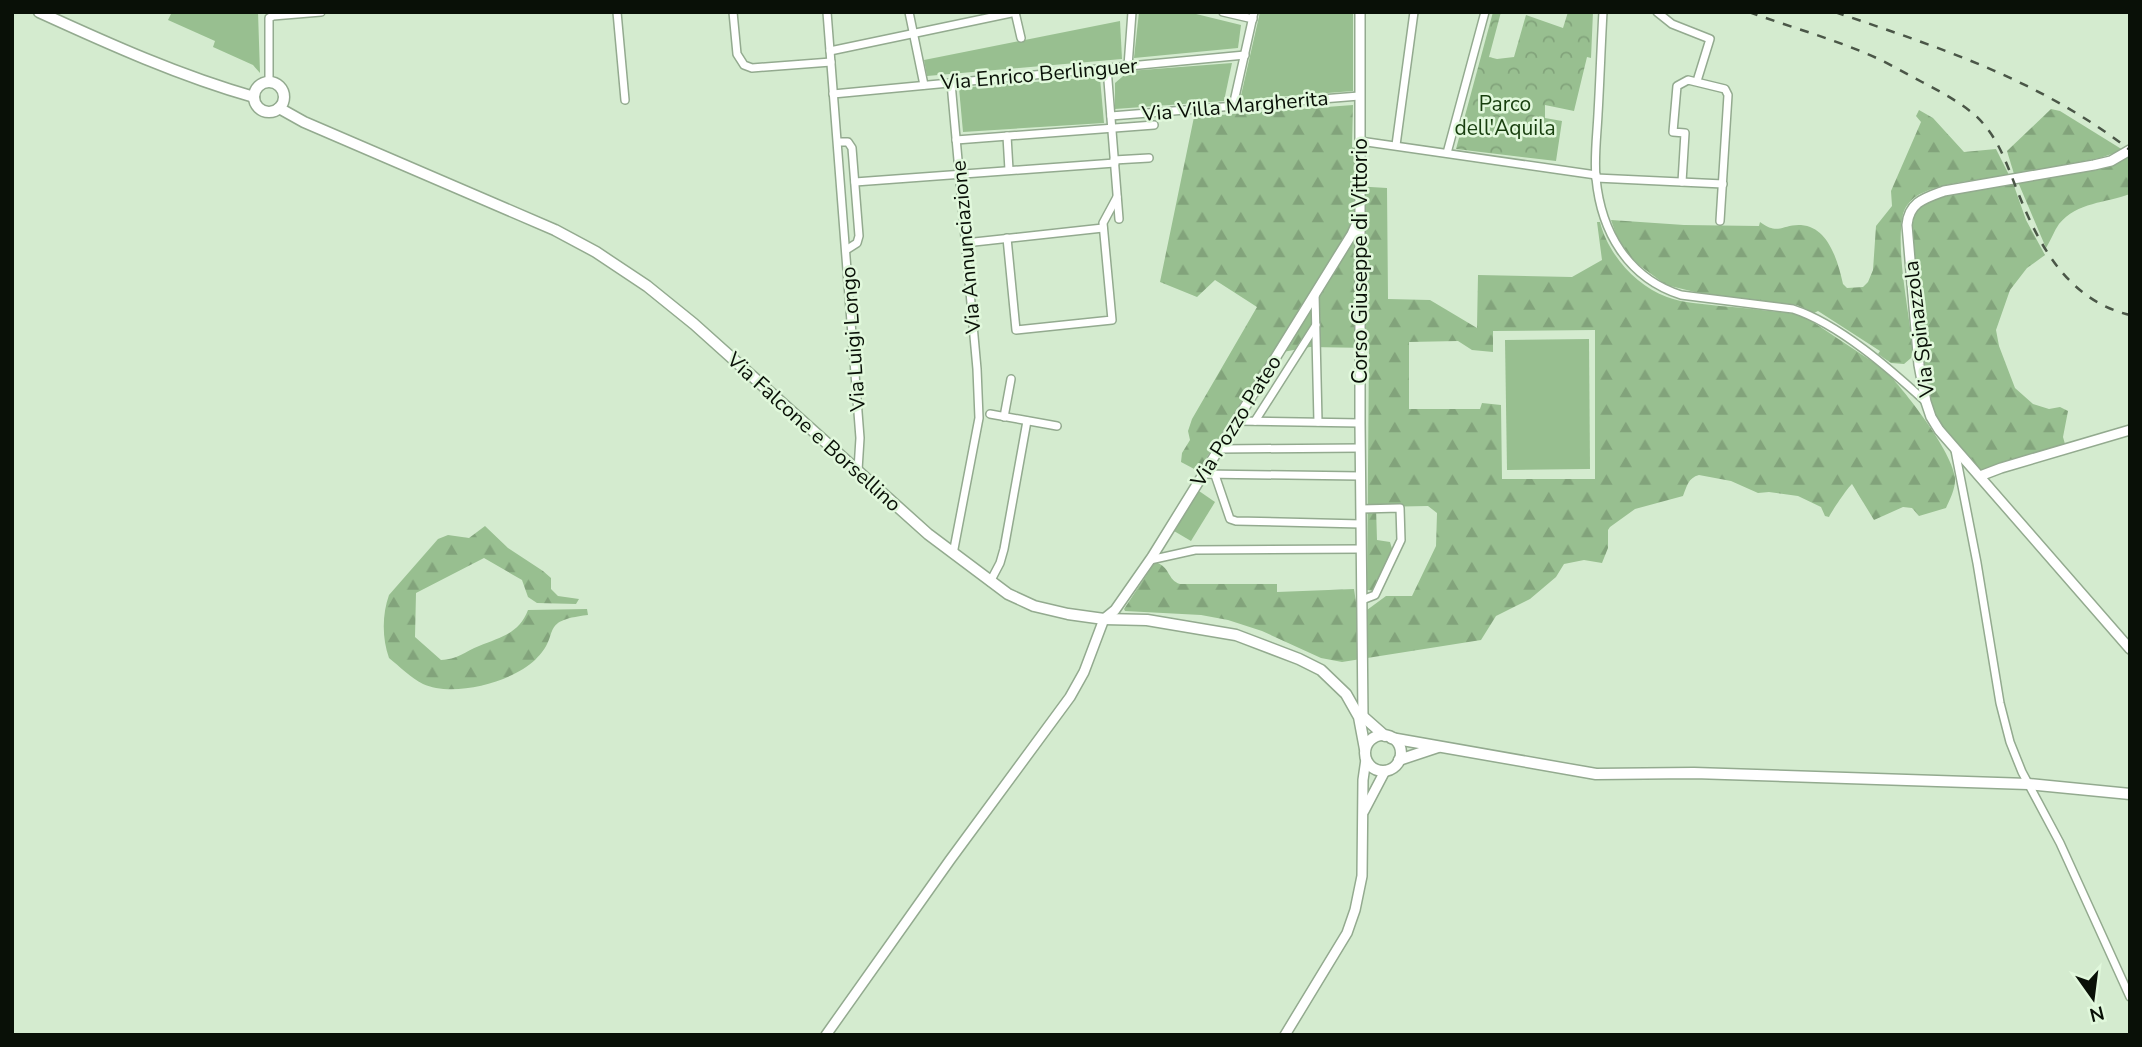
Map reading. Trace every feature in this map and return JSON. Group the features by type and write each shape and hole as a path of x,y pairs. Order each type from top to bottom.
{"main road":[{"path":"39,12 211,84 254,97"},
{"path":"269,82 278,85 283,94 279,108 265,112 257,106 254,97 260,85 269,82"},
{"name":"Via Falcone e Borsellino","path":"279,108 304,122 555,230 596,252 647,286 694,324 953,554 1008,594 1034,606 1068,614 1104,619 1147,620 1198,628 1236,635 1275,649 1321,670 1346,694 1359,714 1388,737"},
{"name":"Via Falcone e Borsellino","path":"1359,714 1365,754"},
{"path":"1388,737 1398,745 1399,760 1385,771 1376,770 1365,754 1375,737 1388,737 1596,774 1694,773 2028,783 2130,794"},
{"path":"1399,760 1439,747"}],"street":[{"path":"269,82 269,18 321,12"},
{"path":"617,12 625,100"},
{"path":"733,12 737,54 744,65 752,68 831,62"},
{"name":"Via Luigi Longo","path":"827,12 860,438 858,470"},
{"path":"909,12 924,85"},
{"path":"830,51 1016,12 1021,38"},
{"path":"1128,66 1132,12"},
{"path":"1223,12 1253,16 1233,106"},
{"name":"Corso Giuseppe di Vittorio","path":"1359,714 1362,600 1360,12"},
{"path":"1396,145 1414,12"},
{"path":"1603,12 1596,176 1602,215 1614,242 1632,265 1664,289 1681,295 1808,313 1877,358 1926,402"},
{"path":"1657,12 1672,24 1710,39 1697,81"},
{"path":"1447,153 1485,13"},
{"name":"Via Enrico Berlinguer","path":"834,94 1245,55"},
{"path":"1107,68 1119,219"},
{"path":"1682,182 1685,134 1673,132 1676,89 1685,80 1725,89 1728,93 1720,221"},
{"name":"Via Annunciazione","path":"951,83 979,412 953,554"},
{"name":"Via Villa Margherita","path":"1111,116 1359,96"},
{"name":"Via Villa Margherita","path":"956,140 1154,125"},
{"path":"1007,136 1009,170"},
{"path":"1360,141 1596,176 1723,184"},
{"name":"Via Luigi Longo","path":"838,142 851,144 855,182 859,236 857,243 846,250"},
{"name":"Via Spinazzola","path":"2130,150 2111,161 2094,165 1944,191 1921,199 1912,206 1907,225 1919,365 1931,417 1955,449 2130,649"},
{"path":"855,182 1149,158"},
{"path":"1007,238 1016,330 1112,320 1103,223 1117,197"},
{"name":"Via Pozzo Pateo","path":"1104,619 1115,610 1150,560 1352,234 1360,216"},
{"path":"965,243 1103,228"},
{"path":"1315,294 1318,422"},
{"name":"Via Pozzo Pateo","path":"1255,421 1316,325"},
{"path":"1004,417 1011,379"},
{"path":"990,414 1058,426"},
{"path":"990,582 1004,550 1027,421"},
{"path":"1236,421 1360,423"},
{"path":"1980,476 2027,459 2130,430"},
{"path":"1219,449 1360,448"},
{"path":"1955,449 2000,703 2010,742 2130,997"},
{"path":"1203,474 1360,476"},
{"path":"1215,475 1230,519 1236,522 1361,524"},
{"path":"1360,509 1400,509 1401,537 1375,595 1362,600"},
{"path":"1150,560 1195,550 1361,549"},
{"path":"826,1035 1070,697 1084,672 1104,619"},
{"path":"1285,1035 1347,933 1355,911 1362,876 1365,754"},
{"path":"1363,813 1385,771"}],"green space":[{"path":"172,12 258,12 260,73 253,65 213,47 215,41 168,20"},
{"path":"1139,12 1188,12 1241,25 1238,48 1134,58"},
{"path":"1260,12 1353,12 1353,91 1240,100"},
{"name":"Parco dell'Aquila","path":"1493,12 1501,12 1489,57 1497,59 1514,57 1526,15 1563,28 1568,12 1593,12 1591,58 1587,57 1574,111 1545,105 1545,118 1562,121 1556,161 1456,149"},
{"path":"1120,21 1122,59 927,76 924,60"},
{"path":"1232,63 1224,101 1115,109 1115,83 1129,71"},
{"path":"1100,78 1104,123 963,132 959,88"},
{"path":"1353,105 1354,186 1387,188 1388,299 1430,300 1477,328 1478,275 1572,277 1602,260 1597,222 1600,222 1616,257 1644,285 1655,292 1686,302 1796,314 1810,320 1873,362 1875,360 1922,415 1944,449 1955,477 1954,489 1946,508 1919,516 1912,508 1903,507 1874,520 1852,484 1829,517 1825,516 1821,507 1798,496 1758,493 1731,481 1695,476 1690,480 1683,496 1635,509 1610,527 1608,548 1602,563 1584,560 1564,564 1556,577 1530,599 1496,616 1481,640 1342,662 1321,658 1262,631 1228,620 1201,615 1125,611 1155,562 1164,567 1173,580 1180,584 1277,584 1277,592 1354,589 1357,609 1367,610 1386,596 1412,596 1436,546 1437,513 1428,506 1376,507 1377,540 1390,542 1393,552 1374,591 1367,590 1369,348 1310,347 1272,354 1198,471 1181,462 1182,453 1190,440 1188,431 1192,419 1257,307 1215,280 1197,297 1160,282 1194,117","holes":["1595,330 1595,479 1502,479 1501,405 1482,403 1480,409 1409,409 1409,342 1458,341 1472,350 1493,352 1493,331"]},
{"path":"2051,109 2060,111 2123,150 2100,158 2014,174 2007,151"},
{"path":"1919,110 1933,118 1964,152 1996,149 2009,175 1936,188 1915,197 1906,207 1901,229 1901,246 1913,352 1904,364 1891,363 1878,354 1880,351 1818,311 1814,313 1797,305 1699,293 1666,285 1639,265 1619,243 1611,220 1684,225 1759,226 1760,222 1776,229 1801,225 1819,232 1831,247 1843,284 1847,288 1863,287 1873,270 1876,226 1892,206 1891,191 1921,122 1916,116"},
{"path":"2130,156 2130,194 2074,211 2059,224 2046,248 2018,182 2111,165"},
{"path":"2013,183 2026,220 2045,255 2027,268 2010,290 1996,330 1999,346 2015,388 2033,404 2049,409 2060,407 2068,411 2063,437 2065,444 1981,470 1943,426 1934,412 1929,395 1919,342 1913,280 1913,227 1915,210 1929,200"},
{"path":"1589,339 1590,469 1507,470 1505,340"},
{"path":"1199,491 1215,502 1191,541 1174,531"},
{"path":"485,526 508,548 551,578 551,589 558,596 579,599 576,604 537,603 528,597 522,580 484,558 416,593 415,637 441,660 456,657 508,634 520,624 528,610 587,609 588,615 556,625 543,651 525,668 512,675 466,688 435,688 423,684 389,658 384,626 389,595 438,539 448,535 469,538"}],"railway":[{"path":"1749,12 1872,56 1943,93 1970,111 1997,143 2027,215 2060,270 2090,298 2130,315"},
{"path":"1835,12 1989,68 2060,104 2130,150"}]}
